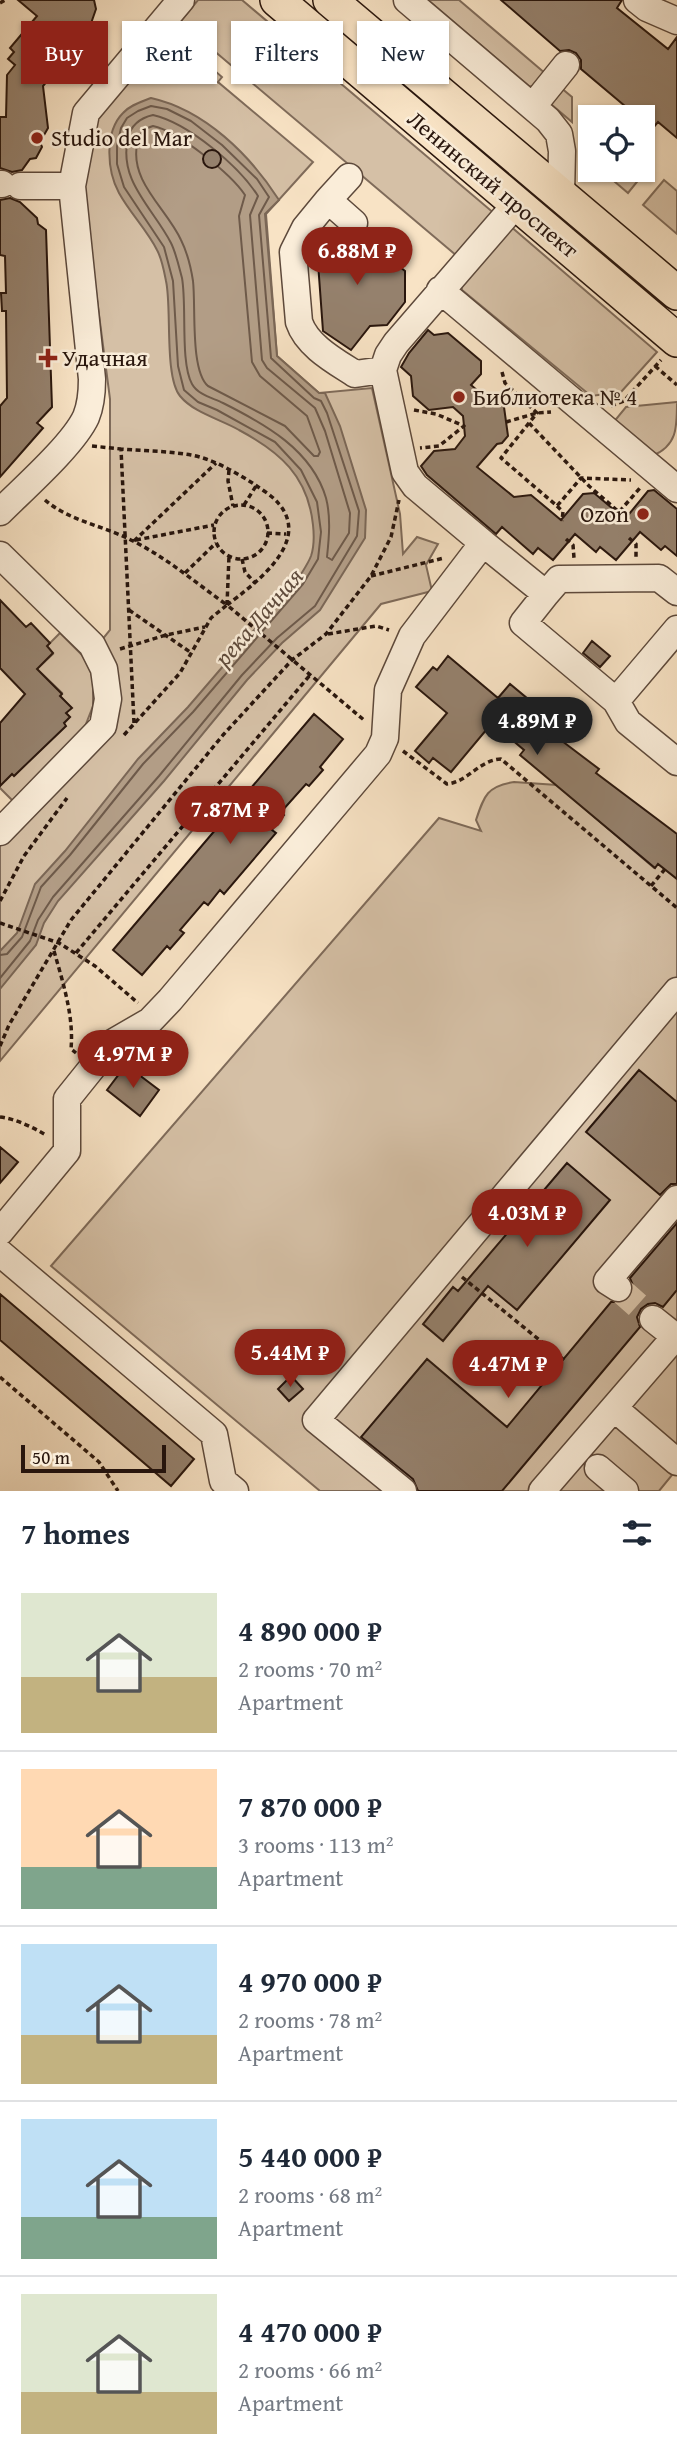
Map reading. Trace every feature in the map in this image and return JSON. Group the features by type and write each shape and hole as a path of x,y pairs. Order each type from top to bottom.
{"main road":[{"name":"Ленинский проспект","path":"277,0 677,340"},
{"name":"Ленинский проспект","path":"330,0 677,293"}],"lane":[{"path":"0,512 81,426 87,416 92,393 72,186 86,113 181,0"},
{"path":"407,0 533,106 559,134 562,151 561,195"},
{"path":"637,0 647,8 677,21"},
{"path":"533,106 566,65"},
{"path":"349,177 305,228 293,253 299,322 303,333 311,342 355,374 383,370"},
{"path":"7,185 72,186"},
{"path":"328,200 354,223"},
{"path":"517,204 440,289 396,343 383,370 405,472 415,486 481,546 547,594"},
{"path":"440,289 650,476 677,489"},
{"path":"0,1232 67,1152 67,1099 112,1043 154,1017 378,754 376,730 388,690 412,636 481,546"},
{"path":"0,555 92,645 107,682 108,699 103,726 0,832"},
{"path":"677,592 659,578 559,579 523,623 616,701 628,722 677,762"},
{"path":"616,701 677,629"},
{"path":"402,1491 316,1420 677,991"},
{"path":"618,1288 607,1281 677,1199"},
{"path":"0,1253 214,1434 223,1481 235,1491"},
{"path":"542,1491 676,1337 653,1318"},
{"path":"614,1408 677,1462"},
{"path":"598,1468 625,1491"}],"path":[{"path":"0,3 5,0"},
{"path":"655,366 677,385"},
{"path":"501,371 505,383 537,413 501,458 563,512 562,521"},
{"path":"430,414 464,426 439,446 434,446"},
{"path":"529,423 581,478 625,519"},
{"path":"134,723 121,449 192,455 216,463 279,503 287,520 288,534 280,558 255,583 227,605"},
{"path":"134,541 216,463"},
{"path":"229,470 228,481 233,506"},
{"path":"0,1046 9,1025 71,920 223,735 292,660 326,634 371,576 391,537 405,472"},
{"path":"557,506 581,478 650,476"},
{"path":"619,512 650,476"},
{"path":"27,484 56,510 125,536 227,605"},
{"path":"244,506 256,486"},
{"path":"233,506 244,506 257,511 263,517 267,533 262,549 255,555 242,559 229,556 216,543 215,525 219,517 233,506"},
{"path":"134,541 215,525"},
{"path":"267,533 288,534"},
{"path":"184,574 216,543"},
{"path":"371,576 481,546"},
{"path":"227,605 229,556"},
{"path":"242,559 245,572 255,583"},
{"path":"129,610 190,652"},
{"path":"236,613 376,730 447,784 458,783 489,760 500,759 677,908"},
{"path":"326,634 376,626 412,636"},
{"path":"99,658 130,645 205,627"},
{"path":"76,953 310,675"},
{"path":"652,886 665,869"},
{"path":"0,923 59,943 76,953 154,1017"},
{"path":"54,951 66,994 72,1036 71,1049 92,1068"},
{"path":"0,1117 31,1127 67,1152"},
{"path":"447,1265 564,1360"},
{"path":"0,1377 99,1462 118,1491"}],"shaded area":[{"path":"198,0 242,0 267,21 231,21 231,65 217,53 217,21 181,21"},
{"path":"428,0 459,0 546,74 533,87 529,86"},
{"path":"217,73 222,77 218,82 313,162 266,214 277,356 319,393 372,388 400,514 403,554 417,537 438,544 426,565 432,591 381,604 0,1061 0,845 108,731 101,641 110,630 110,399 83,192 97,115 122,84 217,84"},
{"path":"253,84 341,84 495,214 457,256"},
{"path":"560,87 572,97 572,122 552,105 551,99"},
{"path":"664,180 677,191 677,234 643,205"},
{"path":"615,182 637,182 628,193"},
{"path":"509,225 657,352 621,392 591,396 462,290 461,285"},
{"path":"677,402 674,435 666,447 652,456 612,424 626,407"},
{"path":"60,633 82,655 90,668 93,706 84,729 13,801 0,788 0,781 15,775 70,717 66,713 71,708 60,696 62,693 37,669 53,654 47,646"},
{"path":"514,782 557,785 654,868 658,864 677,879 677,1469 659,1491 320,1491 51,1266 439,818 481,831 476,820 484,798 492,789"}],"water":[{"path":"151,98 171,104 208,124 240,151 279,200 265,214 277,356 319,393 325,393 340,426 366,510 365,538 320,610 282,643 247,680 164,781 58,901 44,923 36,945 0,989 0,951 17,933 35,884 65,851 138,759 188,707 298,579 313,549 310,508 290,467 254,438 192,407 180,396 175,386 170,358 168,293 162,261 119,193 112,174 109,152 113,130 123,113"}],"building":[{"path":"18,0 94,0 96,9 92,21 33,21 37,16"},
{"path":"501,0 622,0 617,8 668,49 677,37 677,138 658,122 655,126 655,105 624,105 581,69 581,60 576,53 569,50 560,51"},
{"path":"21,35 21,84 45,84 48,128 40,142 42,147 36,158 30,159 22,170 12,172 0,168 0,117 6,117 7,75 15,65 8,59 14,52 10,48"},
{"path":"212,150 218,153 221,159 218,165 212,168 206,165 203,159 206,153"},
{"path":"10,198 20,202 46,230 52,407 37,423 43,428 0,477 0,406 7,398 6,311 2,311 1,293 6,293 5,256 0,255 0,200"},
{"path":"342,234 358,238 365,234 375,240 377,249 405,271 405,302 387,325 370,326 351,350 323,331 317,249 329,235"},
{"path":"428,330 434,335 448,333 481,361 481,374 471,385 492,403 499,402 504,407 508,436 502,443 497,444 477,467 514,497 531,495 561,520 583,494 594,493 625,519 648,491 654,490 677,509 677,556 665,546 661,550 640,532 616,560 600,547 596,552 575,534 553,560 538,548 533,554 502,527 496,534 427,475 421,466 434,451 455,449 465,436 463,416 453,407 429,410 413,396 411,376 401,367"},
{"path":"0,600 26,627 31,623 50,643 47,646 53,653 37,669 72,708 66,713 70,717 64,723 66,726 0,786 0,723 25,694 0,668"},
{"path":"592,641 610,656 600,667 583,653"},
{"path":"448,656 498,698 510,684 540,709 535,715 564,740 562,741 599,769 596,773 677,834 677,879 658,864 655,868 520,755 524,750 492,723 451,772 433,758 429,763 415,751 447,713 416,687 433,667 437,670"},
{"path":"314,714 343,739 320,767 323,770 309,786 306,784 281,812 284,815 272,830 276,833 224,894 220,890 208,905 204,902 180,930 184,933 170,949 167,946 142,975 113,950"},
{"path":"126,1065 159,1090 140,1116 107,1090"},
{"path":"639,1070 677,1102 677,1184 671,1184 660,1195 586,1132"},
{"path":"0,1147 18,1162 0,1183"},
{"path":"567,1163 610,1200 517,1310 488,1286 443,1341 423,1324 453,1287 458,1291"},
{"path":"677,1223 677,1290 663,1307 655,1303 641,1309 637,1317 640,1327 502,1491 418,1491 413,1479 361,1437 427,1359 507,1427 611,1302 625,1302 631,1297 634,1288 630,1278"},
{"path":"0,1294 194,1459 171,1486 0,1340"},
{"path":"291,1376 303,1389 289,1401 278,1389"}],"tunnel":[{"path":"618,1288 653,1319"}],"place":[{"name":"Studio del Mar","path":"37,138"},
{"name":"Удачная","path":"48,358"},
{"name":"Библиотека № 4","path":"459,397"},
{"name":"Ozon","path":"643,514"}],"water label":[{"name":"река Дачная","path":"259,617"}]}
